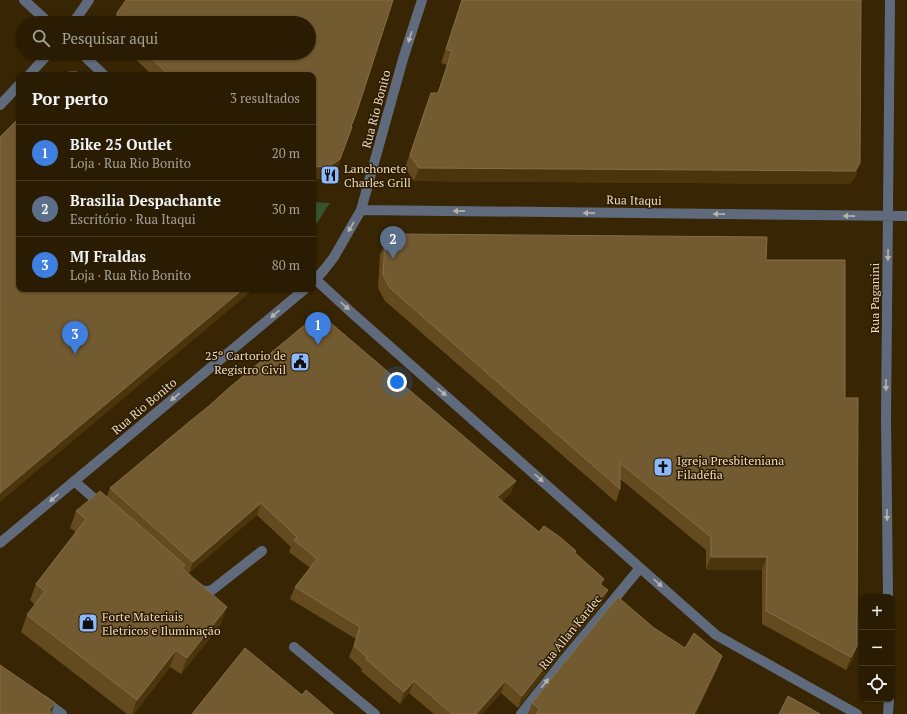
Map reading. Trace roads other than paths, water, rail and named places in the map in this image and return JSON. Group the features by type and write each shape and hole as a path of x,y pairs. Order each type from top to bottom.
{"street":[{"path":"24,0 41,16"},
{"path":"78,16 89,0"},
{"name":"Rua Rio Bonito","path":"316,278 334,257 361,210 403,59 422,0"},
{"name":"Rua Paganini","path":"888,594 886,418 890,0"},
{"path":"32,72 43,60"},
{"path":"88,60 101,72"},
{"path":"0,105 16,88"},
{"name":"Rua Itaqui","path":"361,210 907,216"},
{"path":"316,282 716,635 857,714"},
{"name":"Rua Rio Bonito","path":"0,543 301,292"},
{"path":"74,481 108,511"},
{"path":"189,582 203,591 212,590 262,551"},
{"name":"Rua Allan Kardec","path":"521,714 640,568"},
{"path":"294,647 375,714"},
{"path":"37,695 62,714"},
{"path":"888,714 889,702"}],"place":[{"name":"Lanchonete Charles Grill","path":"330,175"},
{"name":"Brasilia Despachante","path":"393,259"},
{"name":"Bike 25 Outlet","path":"318,345"},
{"name":"MJ Fraldas","path":"75,354"},
{"name":"25º Cartorio de Registro Civil","path":"300,362"},
{"name":"Igreja Presbiteniana Filadéfia","path":"663,467"},
{"name":"Forte Materiais Eletricos e Iluminação","path":"88,623"}]}
